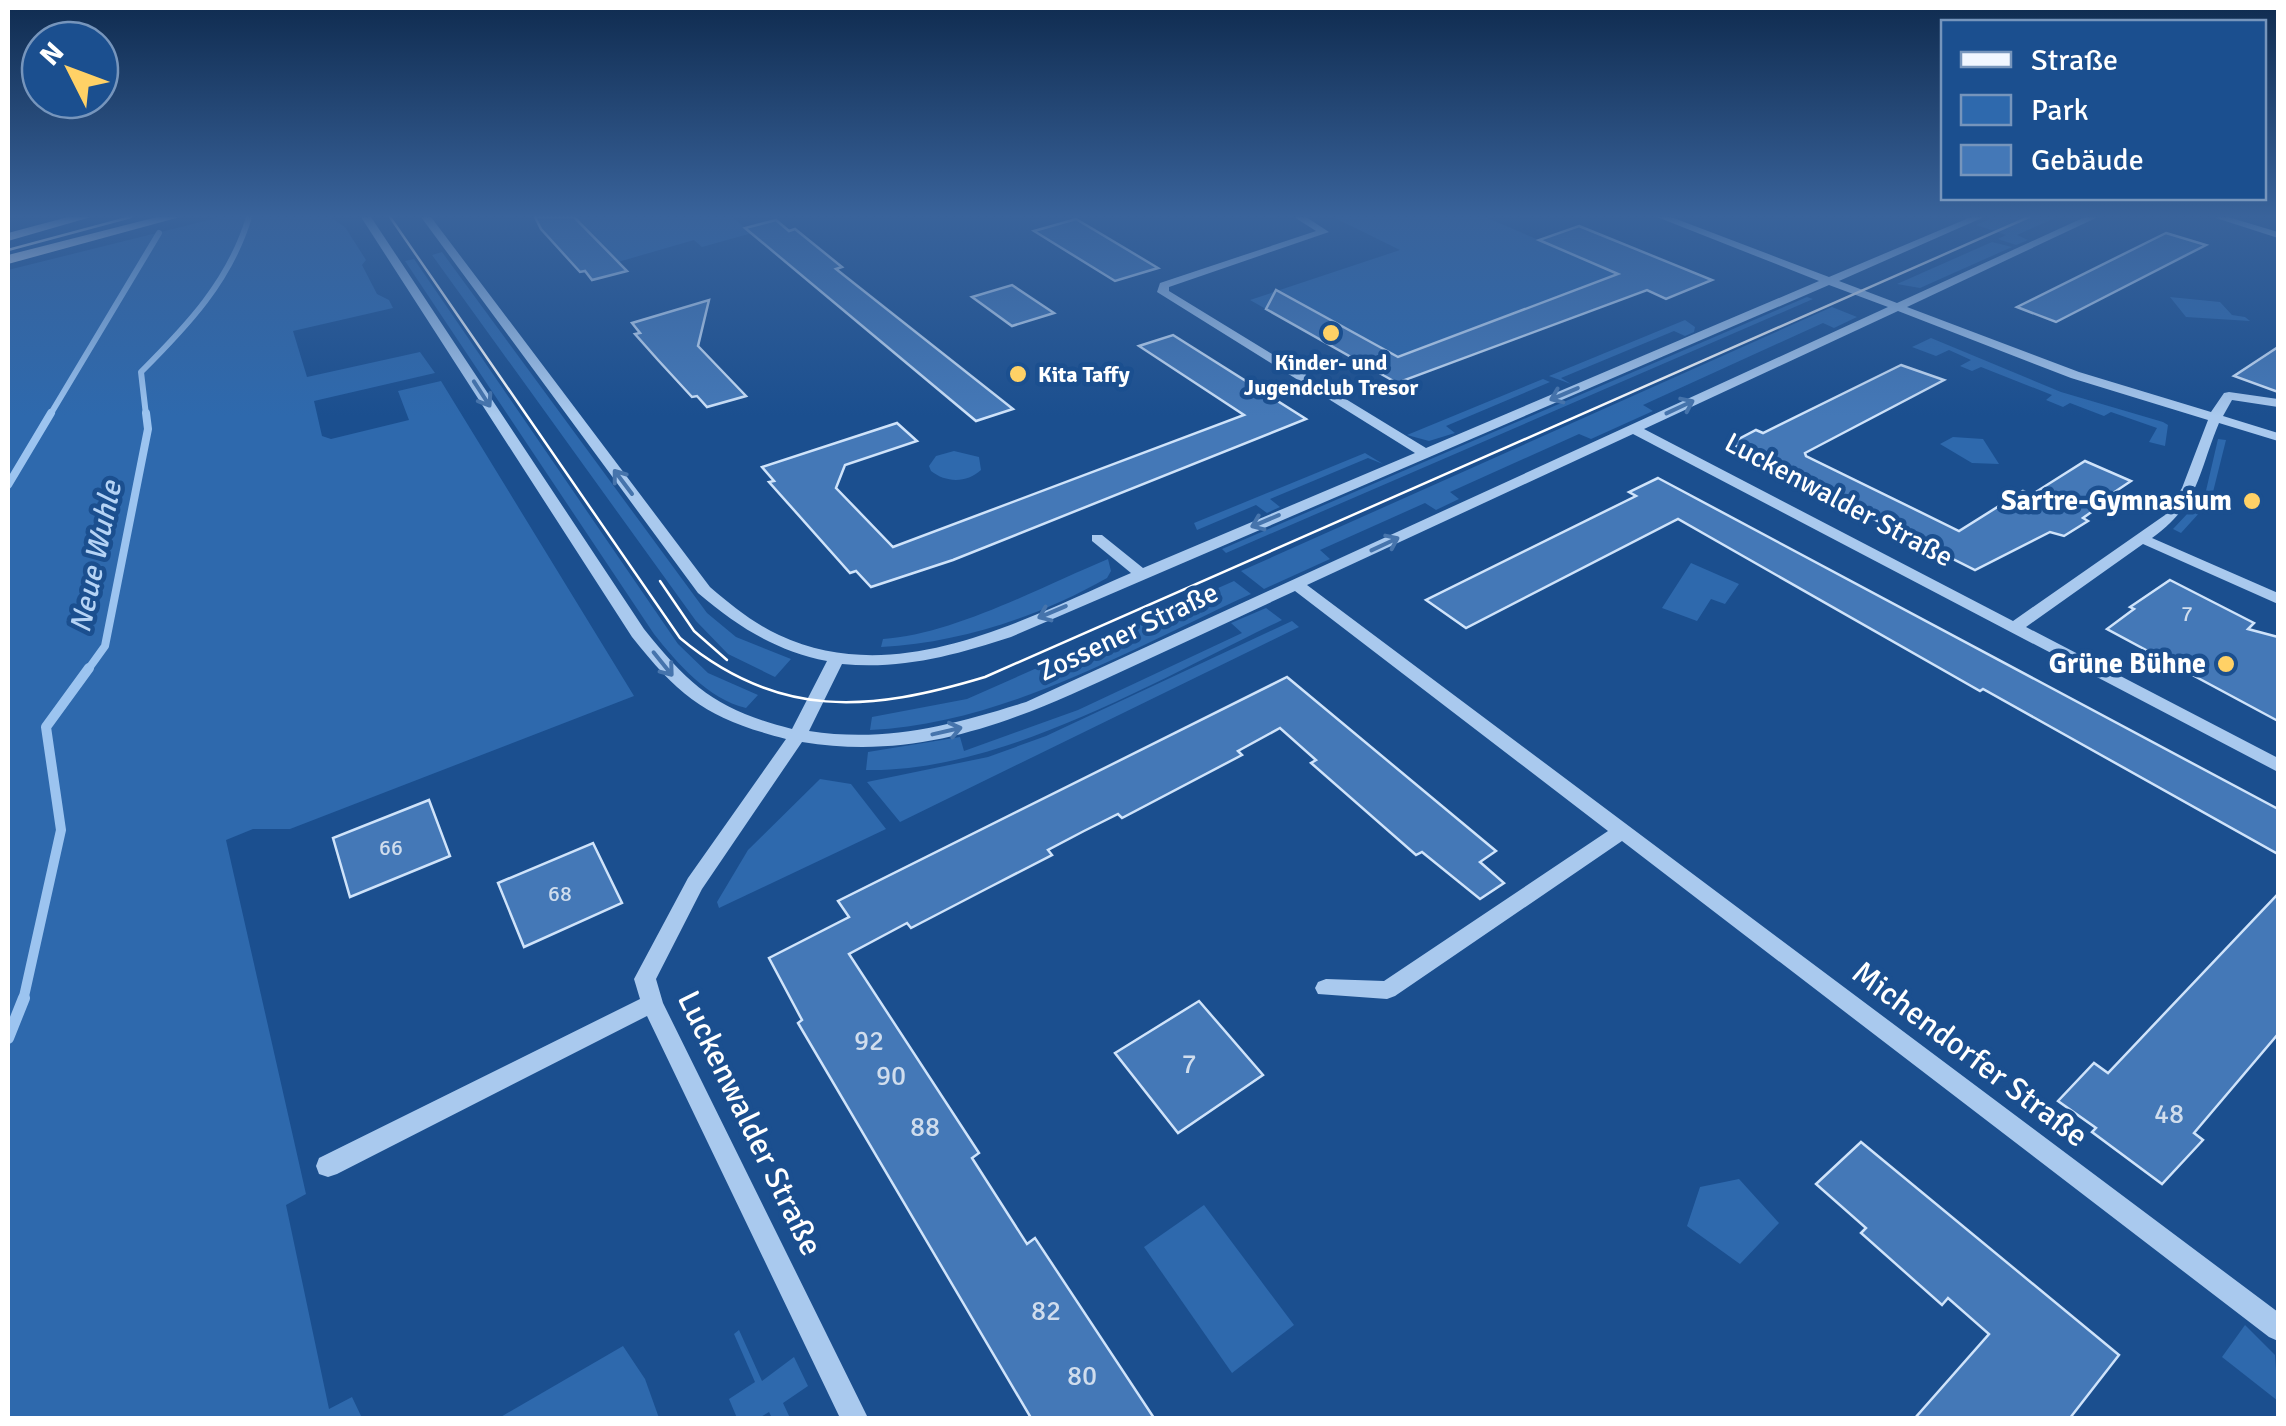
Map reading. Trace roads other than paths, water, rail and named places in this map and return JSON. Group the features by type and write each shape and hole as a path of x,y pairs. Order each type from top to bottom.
{"street":[{"name":"Zossener Straße","path":"410,284 638,633 679,682 727,715 798,735 850,741 916,738 975,725 1032,706 1947,284"},
{"name":"Zossener Straße","path":"476,284 704,590 730,616 761,636 799,652 837,658 908,656 969,645 1822,284"},
{"path":"1169,284 1163,292 1425,454"},
{"path":"1835,284 2075,375 2278,437"},
{"path":"2014,628 2143,539 2187,499 2214,419 2229,396 2278,403"},
{"name":"Luckenwalder Straße","path":"1633,428 2278,766"},
{"name":"Zossener Straße","path":"1097,538 1141,574"},
{"path":"2143,539 2278,599"},
{"name":"Michendorfer Straße","path":"1297,585 2278,1328"},
{"name":"Luckenwalder Straße","path":"837,658 798,735 695,884 644,979 652,1003 854,1418"},
{"path":"1326,988 1387,990 1622,832"},
{"path":"328,1166 652,1003"}],"waterway":[{"path":"50,415 129,284"},
{"name":"Neue Wuhle","path":"146,415 141,372 218,284"},
{"path":"8,485 51,413"},
{"name":"Neue Wuhle","path":"87,671 105,646 148,429 146,413"},
{"name":"Neue Wuhle","path":"23,1000 61,830 46,727 89,668"},
{"name":"Neue Wuhle","path":"8,1038 23,1000"}],"tram line":[{"path":"436,284 680,638 716,665 753,684 789,696 863,702 943,689 985,677 1878,284"},
{"path":"660,581 694,631 727,660"}],"place":[{"name":"Kinder- und Jugendclub Tresor","path":"1331,333"},
{"name":"Kita Taffy","path":"1018,374"},
{"name":"Sartre-Gymnasium","path":"2252,501"},
{"name":"Grüne Bühne","path":"2226,664"}]}
